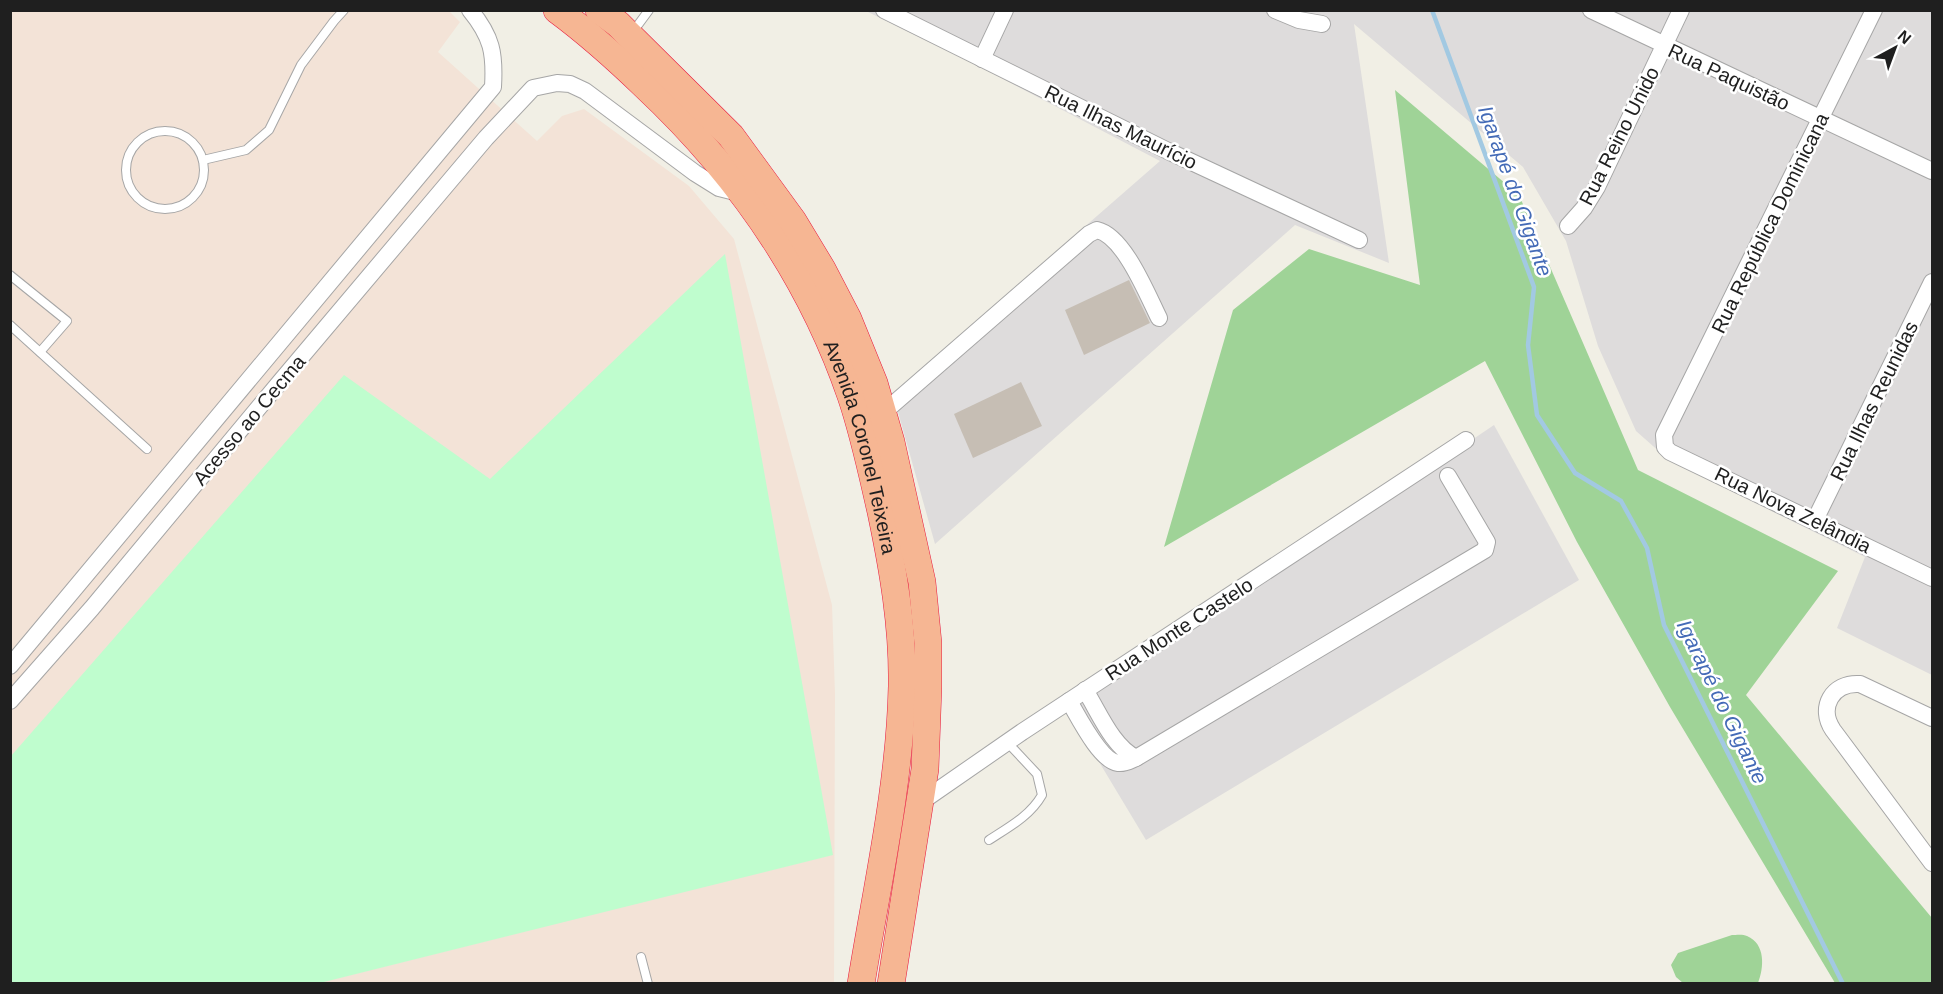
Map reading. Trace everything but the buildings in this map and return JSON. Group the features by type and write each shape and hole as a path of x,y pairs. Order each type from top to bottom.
{"highway":[{"name":"Avenida Coronel Teixeira","path":"557,10 601,44 656,96 699,140 745,194 778,244 806,294 851,395 868,452 892,562 902,685 893,794 861,984"},
{"name":"Avenida Coronel Teixeira","path":"605,12 731,136 793,221 848,319 874,383 883,413 894,453 923,592 928,643 925,769 891,984"}],"street":[{"name":"Acesso ao Cecma","path":"10,666 493,87 495,60 488,38 470,10"},
{"name":"Rua Ilhas Maurício","path":"884,10 1168,151 1359,240"},
{"path":"982,59 1005,10"},
{"path":"1275,10 1299,20 1322,24"},
{"name":"Rua Paquistão","path":"1591,10 1663,46 1932,171"},
{"name":"Rua Reino Unido","path":"1568,226 1584,208 1597,187 1681,10"},
{"name":"Rua República Dominicana","path":"1664,435 1874,10"},
{"name":"Acesso ao Cecma","path":"10,701 92,608 486,138 534,88 556,83 570,84 585,91 719,188 745,194"},
{"path":"465,122 486,138"},
{"path":"883,413 1089,234 1097,230 1105,232 1126,255 1159,318"},
{"name":"Rua Ilhas Reunidas","path":"1815,520 1932,282"},
{"name":"Rua Nova Zelândia","path":"1664,435 1665,447 1670,452 1932,578"},
{"name":"Rua Monte Castelo","path":"921,802 1085,690 1466,440"},
{"path":"1069,701 1102,753 1110,760 1119,763 1136,758 1485,550 1487,542 1448,476"},
{"path":"1932,717 1860,684 1853,683 1833,692 1826,711 1833,730 1932,864"},
{"path":"1085,690 1118,743 1136,758"}],"lane":[{"path":"203,160 246,150 269,130 301,65 344,10"},
{"path":"630,35 649,10"},
{"path":"162,130 176,132 188,138 197,148 203,160 204,172 198,190 185,203 174,208 149,205 139,199 131,189 127,177 126,164 130,151 149,133 162,130"},
{"path":"10,288 13,278 67,321 40,352"},
{"path":"10,325 147,449"},
{"path":"989,840 1020,820 1035,806 1042,795 1037,774 1007,742"},
{"path":"641,957 648,984"}],"shaded area":[{"path":"10,11 449,11 460,22 438,52 537,141 562,116 584,109 689,186 734,239 832,605 835,694 834,983 11,983"},
{"path":"866,11 1932,11 1932,675 1837,628 1865,557 1670,461 1636,431 1598,346 1566,241 1523,167 1354,24 1389,263 1295,225 935,544 893,394 1160,161 980,67"},
{"path":"1494,425 1579,580 1146,840 1069,712"}],"green space":[{"path":"1395,90 1519,195 1638,470 1838,571 1746,695 1932,918 1932,983 1835,983 1670,707 1577,542 1485,361 1164,547 1233,310 1309,249 1420,285"},
{"path":"725,254 833,855 320,983 11,983 11,756 344,375 490,479"},
{"path":"1732,935 1745,935 1758,945 1762,964 1758,983 1683,983 1676,977 1671,965 1678,953"}],"waterway":[{"name":"Igarapé do Gigante","path":"1432,10 1534,287 1528,345 1537,415 1575,473 1621,501 1647,548 1664,625 1843,984"}]}
